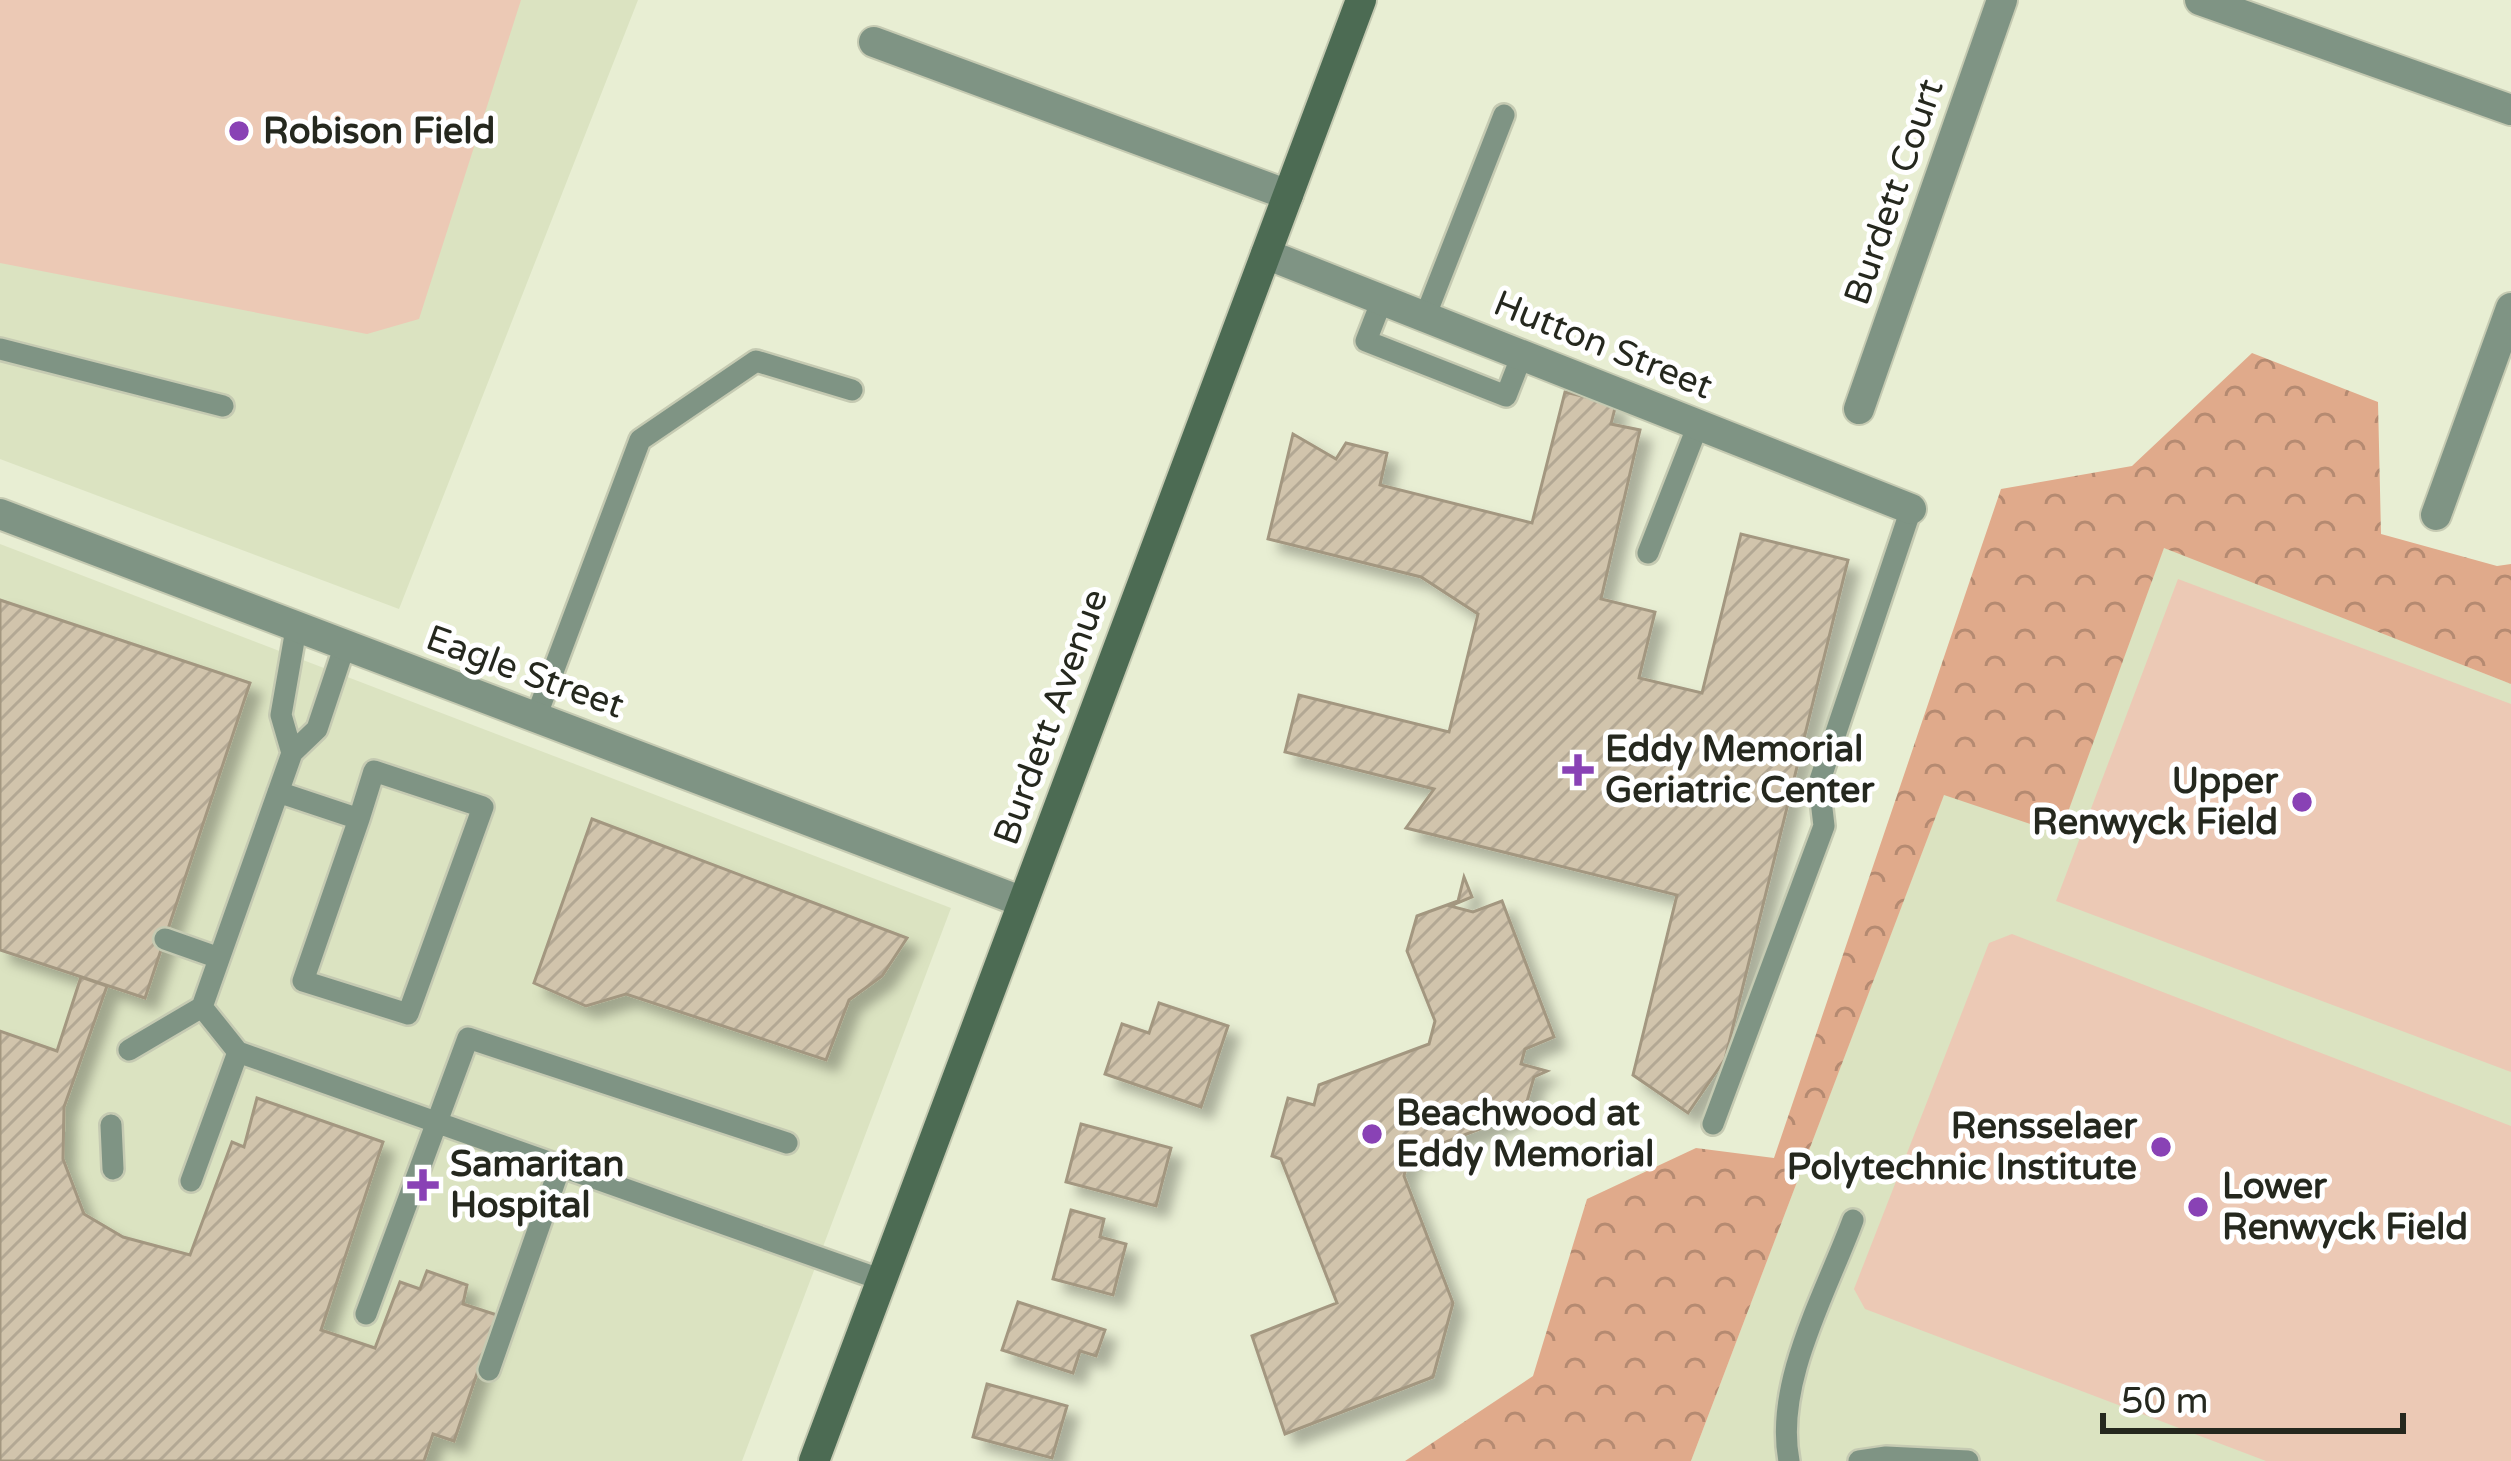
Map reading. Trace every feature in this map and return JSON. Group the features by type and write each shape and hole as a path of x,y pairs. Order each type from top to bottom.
{"street":[{"name":"Burdett Avenue","path":"814,1461 1361,0"},
{"name":"Burdett Court","path":"1859,409 2002,0"},
{"path":"2200,0 2511,110"},
{"path":"874,42 1288,194"},
{"name":"Hutton Street","path":"1266,254 1911,509"},
{"path":"2436,515 2511,308"},
{"name":"Eagle Street","path":"0,514 1023,902"}],"lane":[{"path":"1425,317 1504,115"},
{"path":"1382,300 1366,341 1506,397 1522,355"},
{"path":"0,349 223,406"},
{"path":"536,717 640,440 756,362 852,390"},
{"path":"1648,553 1698,425"},
{"path":"1714,1124 1824,826 1819,783 1911,509"},
{"path":"292,753 281,715 296,629"},
{"path":"129,1050 202,1007 292,753 317,729 344,648"},
{"path":"374,771 483,807 408,1015 303,981 359,819 374,771"},
{"path":"278,792 359,819"},
{"path":"165,939 219,958"},
{"path":"202,1007 238,1052 881,1280"},
{"path":"366,1314 469,1038 787,1143"},
{"path":"191,1180 238,1052"},
{"path":"111,1125 113,1169"},
{"path":"489,1370 561,1164"},
{"path":"1790,1461 1784,1432 1789,1398 1852,1220"},
{"path":"1859,1461 1886,1456 1968,1461"}],"shaded area":[{"path":"0,0 638,0 399,609 0,459"},
{"name":"Robison Field","path":"0,0 521,0 419,319 367,334 0,263"},
{"name":"Samaritan Hospital","path":"0,544 951,908 742,1461 0,1461"},
{"name":"Rensselaer Polytechnic Institute","path":"2164,547 2511,684 2511,1461 1691,1461 1944,794 2060,833"},
{"name":"Upper Renwyck Field","path":"2178,579 2511,704 2511,1072 2056,901"},
{"name":"Lower Renwyck Field","path":"2012,934 2511,1126 2511,1461 2266,1461 1865,1309 1854,1289 1989,943"}],"green space":[{"path":"2252,353 2378,402 2381,534 2497,566 2511,564 2511,684 2164,548 2060,834 1944,795 1691,1461 1405,1461 1533,1376 1587,1199 1696,1148 1774,1158 2001,489 2132,466"}],"building":[{"name":"Eddy Memorial Geriatric Center","path":"1565,392 1616,404 1611,424 1640,430 1601,599 1655,612 1639,678 1702,693 1741,534 1848,560 1725,1059 1688,1113 1633,1075 1677,895 1406,828 1434,789 1285,752 1299,695 1449,732 1478,614 1421,577 1268,539 1293,434 1336,459 1346,443 1387,453 1380,485 1532,523"},
{"path":"0,600 250,683 145,998 0,950"},
{"path":"592,819 907,938 882,976 849,1000 826,1060 626,994 586,1006 534,983"},
{"name":"Beachwood at Eddy Memorial","path":"1464,877 1472,897 1450,906 1473,912 1502,901 1554,1037 1525,1049 1521,1064 1547,1071 1534,1077 1524,1112 1409,1156 1404,1176 1453,1303 1433,1377 1285,1434 1252,1336 1337,1303 1281,1159 1272,1156 1288,1098 1314,1105 1319,1085 1429,1044 1435,1021 1407,951 1417,916 1458,901"},
{"path":"81,977 107,986 64,1107 63,1159 84,1214 123,1237 190,1255 232,1142 244,1147 257,1098 383,1142 321,1330 375,1348 400,1282 420,1289 427,1271 467,1285 463,1304 497,1315 454,1441 433,1434 424,1461 0,1461 0,1031 57,1051"},
{"path":"1159,1003 1228,1026 1201,1107 1105,1074 1122,1024 1149,1033"},
{"path":"1081,1124 1171,1148 1156,1206 1066,1182"},
{"path":"1071,1210 1104,1219 1100,1237 1126,1244 1113,1295 1053,1279"},
{"path":"1018,1302 1105,1330 1096,1356 1080,1351 1073,1373 1002,1350"},
{"path":"987,1384 1067,1406 1052,1458 973,1437"}],"place":[{"name":"Robison Field","path":"239,131"},
{"name":"Eddy Memorial Geriatric Center","path":"1578,770"},
{"name":"Upper Renwyck Field","path":"2302,802"},
{"name":"Beachwood at Eddy Memorial","path":"1372,1134"},
{"name":"Rensselaer Polytechnic Institute","path":"2161,1147"},
{"name":"Samaritan Hospital","path":"423,1185"},
{"name":"Lower Renwyck Field","path":"2198,1207"}]}
